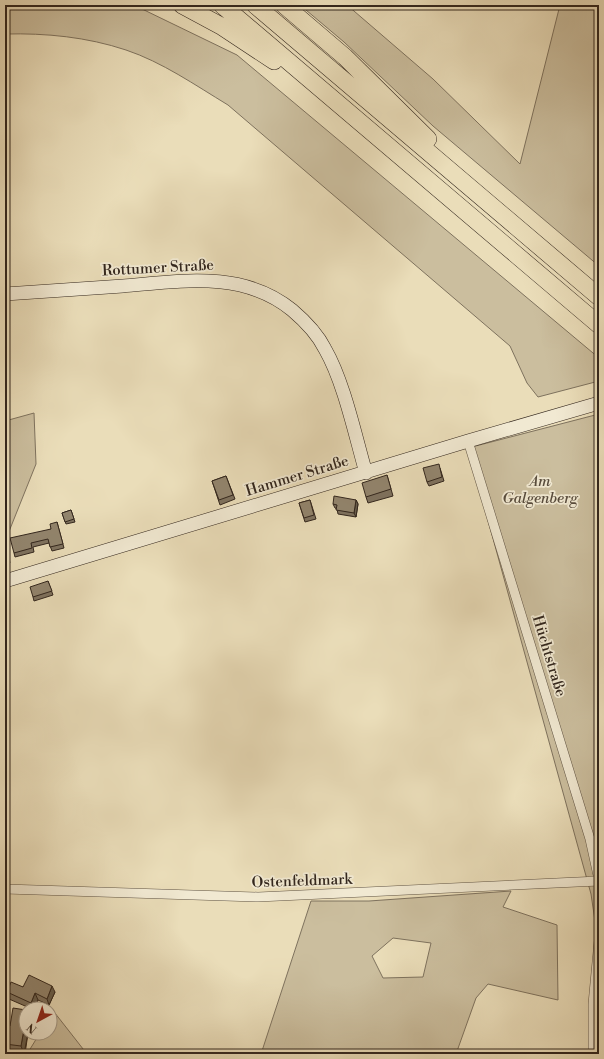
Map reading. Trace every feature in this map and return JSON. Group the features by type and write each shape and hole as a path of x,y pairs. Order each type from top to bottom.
{"highway":[{"path":"182,5 222,26 343,108"},
{"path":"222,5 599,325"},
{"path":"255,5 599,297"},
{"path":"284,5 345,57 404,115 424,135 466,184"}],"main road":[{"name":"Rottumer Straße","path":"5,294 194,280 231,282 267,293 285,304 301,318 316,334 326,350 338,379 366,473"},
{"name":"Hammer Straße","path":"5,581 468,441 599,403"}],"street":[{"name":"Hüchtstraße","path":"468,441 590,838 599,880"},
{"name":"Ostenfeldmark","path":"5,888 258,897 599,880"},
{"path":"594,1054 593,1004 598,941 599,899"}],"green space":[{"path":"5,5 124,5 140,8 237,55 599,358 599,381 538,397 527,383 510,346 228,105 165,67 126,50 81,39 51,35 5,34"},
{"path":"300,5 347,5 433,79 520,164 560,5 599,5 599,266 433,126 344,42"},
{"path":"34,413 36,464 6,539 10,563 5,565 5,421"},
{"name":"Am Galgenberg","path":"599,414 599,948 591,894 468,448"},
{"path":"511,891 503,907 557,925 558,1000 488,984 476,998 456,1054 261,1054 311,901 369,901","holes":["393,938 431,943 423,977 383,978 372,956"]},
{"path":"58,1017 87,1054 27,1054 35,1041 58,1041"}],"building":[{"path":"439,464 442,477 427,482 423,468"},
{"path":"387,475 391,489 366,497 362,483"},
{"path":"226,476 233,495 219,500 212,481"},
{"path":"334,496 356,500 354,513 336,510 337,505 333,504"},
{"path":"310,500 314,515 304,518 299,503"},
{"path":"71,510 74,519 65,522 62,513"},
{"path":"57,522 63,544 50,547 48,539 31,543 32,548 14,553 10,538 51,529 50,524"},
{"path":"48,581 52,591 33,597 30,587"},
{"path":"29,975 52,986 47,999 35,993 32,1001 27,1001 7,992 11,982 23,987"},
{"path":"13,1008 18,1009 18,1041 22,1041 21,1046 5,1044 5,1025 10,1026"}]}
